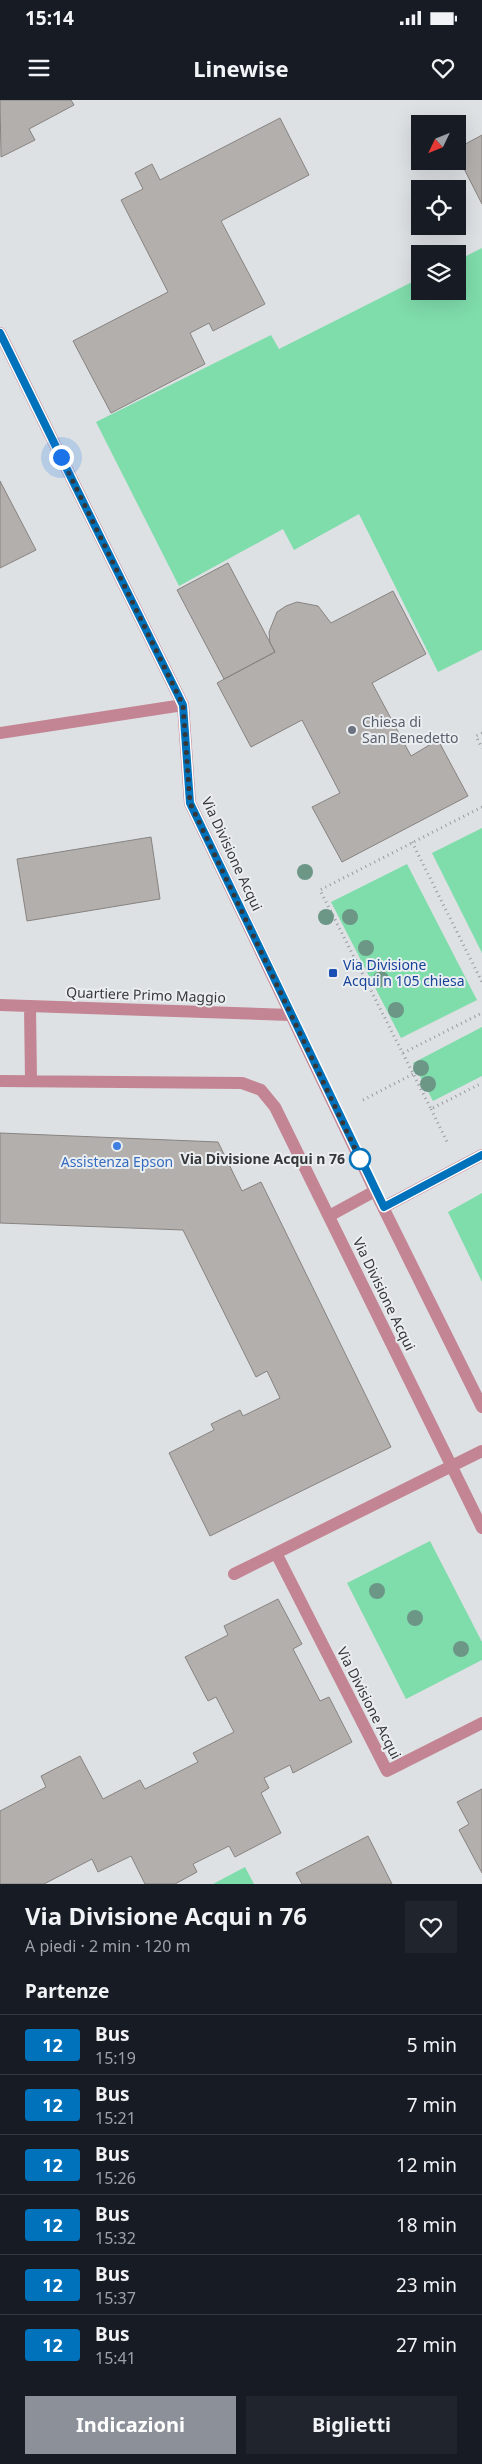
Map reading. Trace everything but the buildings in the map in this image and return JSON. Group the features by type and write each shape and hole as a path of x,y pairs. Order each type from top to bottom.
{"street":[{"name":"Via Divisione Acqui","path":"0,333 183,705 190,803 290,1015 482,1407"},
{"path":"0,733 183,705"},
{"name":"Quartiere Primo Maggio","path":"0,1005 290,1015"},
{"path":"30,1006 31,1081"},
{"name":"Via Divisione Acqui","path":"0,1081 242,1083 261,1090 274,1107 329,1216 482,1528"},
{"path":"384,1207 482,1155"},
{"path":"329,1216 376,1192"},
{"path":"234,1574 482,1451"},
{"name":"Via Divisione Acqui","path":"276,1553 387,1771 482,1723"}],"path":[{"path":"482,733 476,736 482,748"},
{"path":"460,1167 320,890 482,808"},
{"path":"412,842 482,982"},
{"path":"403,1053 482,1013"},
{"path":"338,1113 413,1074"},
{"path":"431,1109 482,1083"}],"green space":[{"path":"482,248 482,650 438,672 359,514 294,550 283,529 179,586 96,422 271,335 279,349 411,283 411,300 466,300 466,256"},
{"path":"482,828 482,953 432,853"},
{"path":"407,864 477,1000 401,1038 331,902"},
{"path":"482,1027 482,1076 433,1101 413,1063"},
{"path":"482,1193 482,1282 448,1212"},
{"path":"430,1541 482,1642 482,1660 406,1699 347,1583"},
{"path":"245,1867 254,1884 213,1884"}],"bus line":[{"name":"12","path":"0,333 183,705 190,803 290,1015 384,1207 482,1155"}],"place":[{"name":"Chiesa di San Benedetto","path":"352,730"},
{"name":"Via Divisione Acqui n 105 chiesa","path":"333,973"},
{"name":"Assistenza Epson","path":"117,1146"},
{"name":"Via Divisione Acqui n 76","path":"360,1159"}],"route":[{"path":"61,457 183,705 190,803 360,1159"}]}
